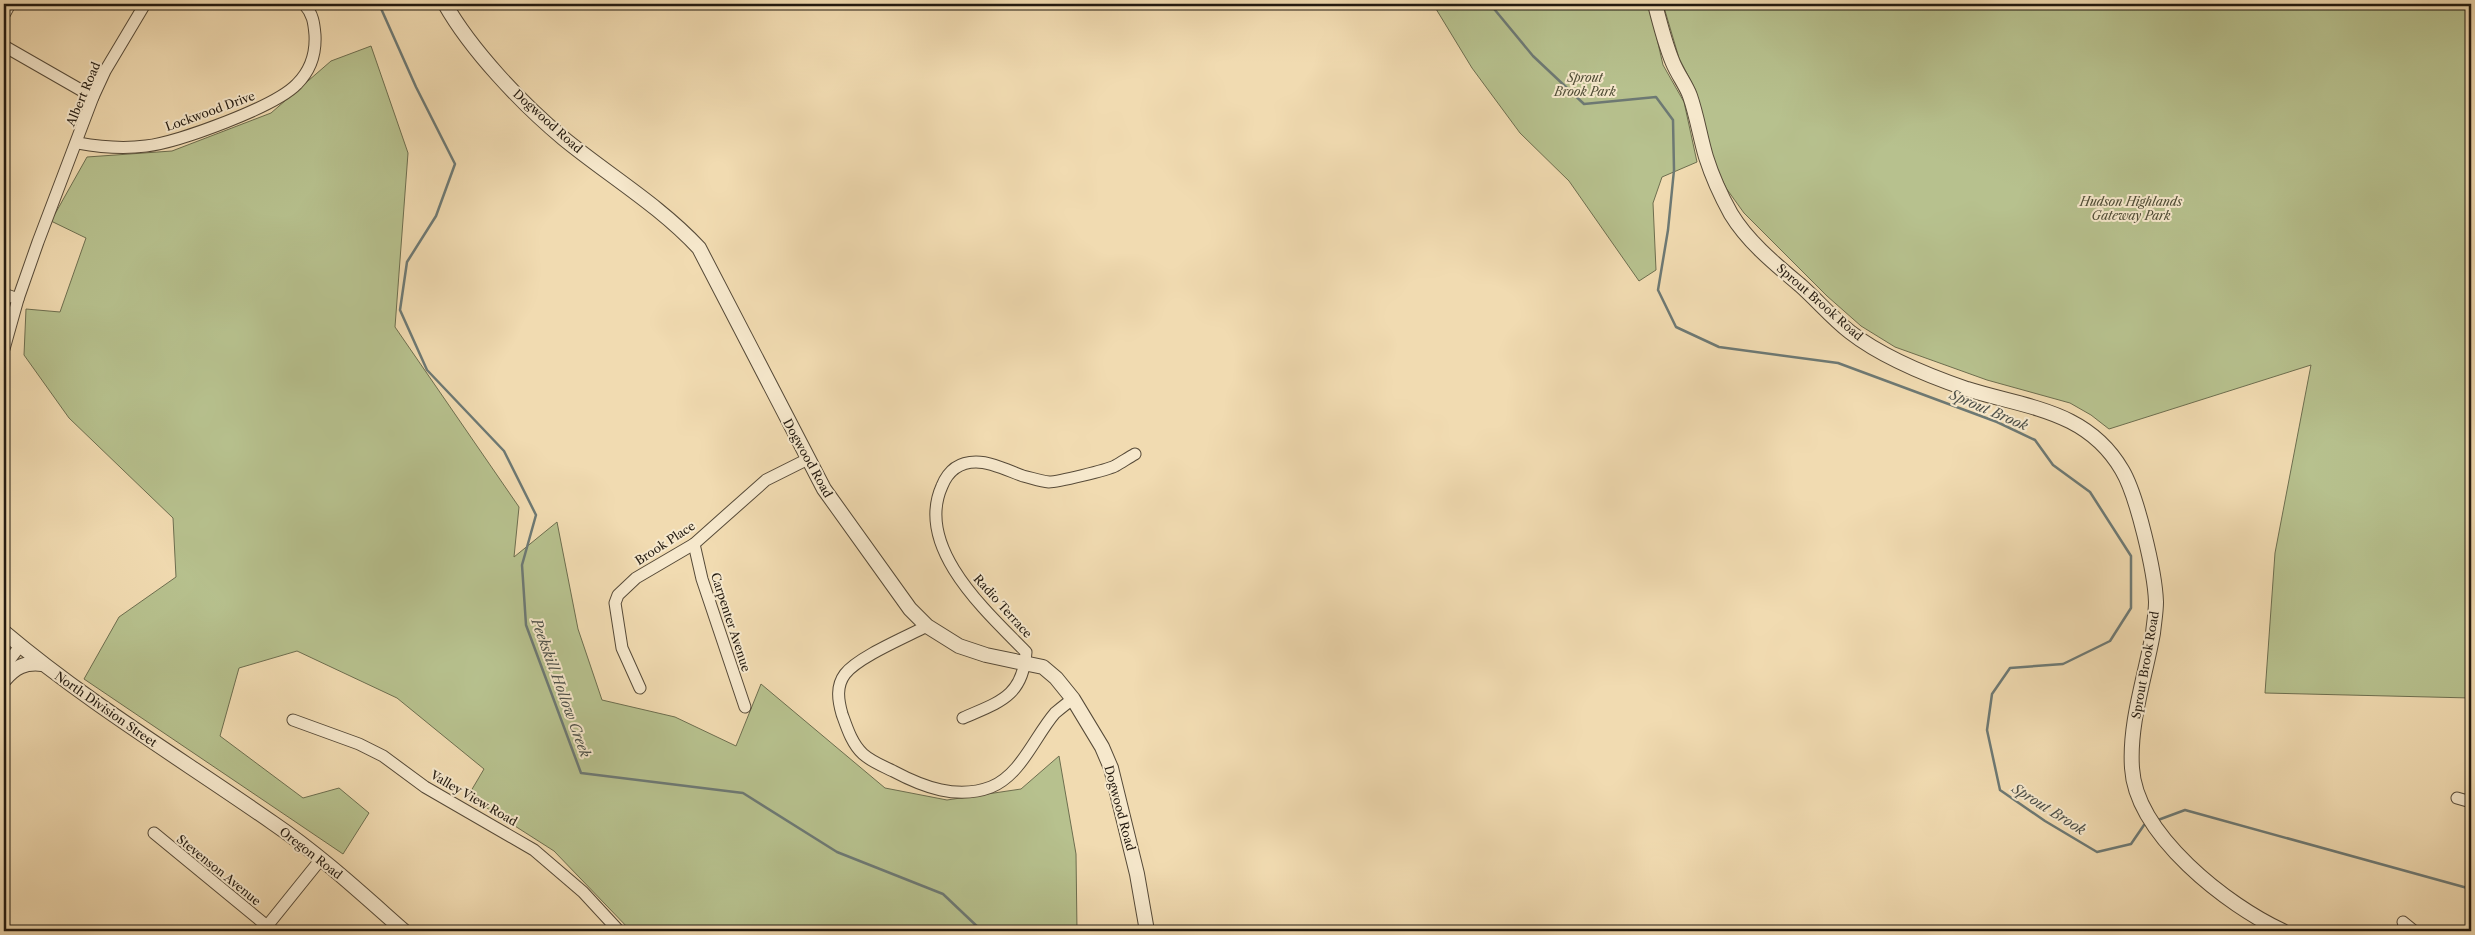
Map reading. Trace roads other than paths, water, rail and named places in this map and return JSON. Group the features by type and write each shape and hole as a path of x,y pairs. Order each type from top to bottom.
{"street":[{"path":"4,15 10,4"},
{"name":"Albert Road","path":"78,144 93,97 145,4"},
{"name":"Lockwood Drive","path":"78,144 108,148 146,146 174,140 262,107 280,96 296,85 308,70 314,57 314,23 310,11 304,4"},
{"name":"Dogwood Road","path":"445,4 483,57 562,137 678,224 700,248 824,489 910,609 927,626 944,638 972,652 1025,662 1048,670 1073,699 1102,747 1111,768 1137,874 1146,931"},
{"name":"Sprout Brook Road","path":"1655,4 1674,67 1689,93 1715,183 1731,214 1746,235 1849,331 1875,348 1919,371 1967,389 2038,409 2068,420 2100,439 2124,473 2139,517 2156,602 2153,630 2133,733 2132,771 2136,788 2152,821 2171,847 2216,891 2242,909 2283,931"},
{"path":"4,46 93,97"},
{"path":"4,349 18,299 61,182 78,144"},
{"path":"4,294 18,299"},
{"name":"Radio Terrace","path":"1025,662 1026,652 976,600 951,565 939,539 936,505 940,489 948,473 958,466 975,462 1051,482 1114,466 1135,454"},
{"name":"Brook Place","path":"640,688 622,648 615,603 618,594 636,578 694,544 766,480 808,460"},
{"name":"Carpenter Avenue","path":"694,544 708,597 745,707"},
{"path":"927,626 858,662 846,673 838,693 847,729 856,746 875,762 912,781 951,793 977,791 991,787 1003,780 1016,767 1056,713 1073,699"},
{"name":"North Division Street","path":"4,632 42,664 212,781"},
{"path":"4,674 8,662 20,646"},
{"path":"4,680 17,668 28,662 42,664"},
{"path":"963,718 1005,700 1017,685 1025,662"},
{"name":"Valley View Road","path":"293,720 359,744 383,756 426,787 534,850 564,874 619,931"},
{"name":"Oregon Road","path":"212,781 321,858 404,931"},
{"path":"2457,798 2471,802"},
{"name":"Stevenson Avenue","path":"154,833 265,929"},
{"path":"265,929 321,858"},
{"path":"2403,922 2414,931"}],"waterway":[{"name":"Peekskill Hollow Creek","path":"379,4 416,87 455,164 436,216 407,262 400,310 427,370 504,451 536,515 522,565 526,625 581,773 743,793 837,852 943,894 982,931"},
{"name":"Sprout Brook","path":"1490,4 1533,56 1584,104 1656,97 1673,120 1674,170 1668,230 1658,290 1676,327 1719,347 1838,363 1997,422 2035,440 2053,465 2090,492 2131,556 2131,608 2110,641 2063,664 2010,668 1992,694 1987,730 2000,790 2045,821 2097,852 2131,844 2144,825 2148,824"},
{"name":"Sprout Brook","path":"2158,820 2185,810 2471,889"}],"park label":[{"name":"Sprout Brook Park","path":"1585,84"},
{"name":"Hudson Highlands Gateway Park","path":"2131,208"}]}
